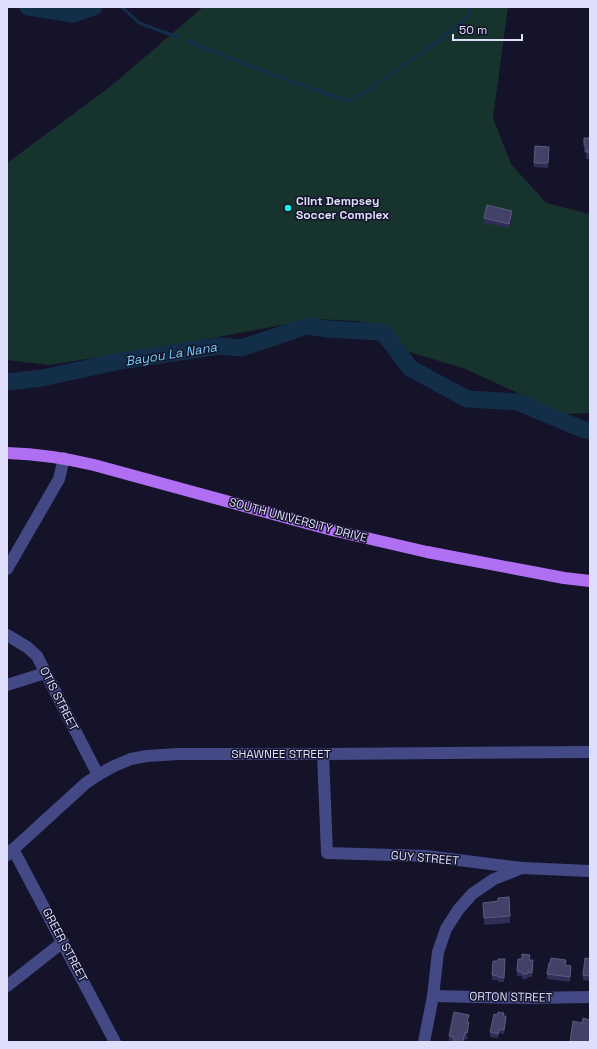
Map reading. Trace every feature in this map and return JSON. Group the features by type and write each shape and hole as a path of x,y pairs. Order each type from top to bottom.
{"main road":[{"name":"SOUTH UNIVERSITY DRIVE","path":"7,453 64,458 324,528 420,551 564,578 590,581"}],"street":[{"path":"7,569 59,479 64,458"},
{"name":"OTIS STREET","path":"7,635 27,647 37,656 98,775"},
{"path":"7,685 45,672"},
{"name":"SHAWNEE STREET","path":"10,852 86,783 114,766 131,759 147,756 178,754 590,752"},
{"name":"GUY STREET","path":"324,754 327,853 426,856 522,868 590,871"},
{"name":"GREER STREET","path":"10,852 63,942 115,1042"},
{"path":"424,1042 433,996 438,952 446,929 458,910 472,894 494,879 522,868"},
{"path":"7,986 63,942"},
{"name":"ORTON STREET","path":"433,996 527,998 590,997"}],"green space":[{"name":"Clint Dempsey Soccer Complex","path":"203,7 508,7 493,118 511,164 546,203 590,214 590,413 564,414 463,368 409,352 385,327 357,321 315,319 169,346 49,365 7,360 7,163 111,86"}],"building":[{"path":"584,138 590,138 590,154 589,152 586,152"},
{"path":"535,146 549,147 548,163 534,163"},
{"path":"487,205 512,211 509,224 484,218"},
{"path":"509,897 510,916 484,918 483,903 498,901 498,898"},
{"path":"522,954 530,955 529,960 533,960 532,973 528,972 527,974 522,974 522,972 517,971 518,959 522,959"},
{"path":"551,958 566,960 565,965 571,966 570,977 547,974"},
{"path":"585,958 590,959 590,976 583,975"},
{"path":"498,959 505,959 504,978 492,975 493,961 498,961"},
{"path":"454,1012 469,1015 467,1022 469,1022 467,1033 465,1032 463,1042 453,1042 454,1037 449,1036"},
{"path":"498,1012 504,1013 503,1016 506,1016 504,1030 499,1029 498,1034 490,1032 494,1014 497,1015"},
{"path":"583,1018 590,1020 590,1042 570,1042 573,1021 582,1023"}],"waterway":[{"path":"28,7 73,14 94,7"},
{"path":"122,7 139,23 178,37"},
{"path":"189,42 271,74 347,101 353,100 426,50 461,23 468,15 470,7"},
{"name":"Bayou La Nana","path":"7,382 42,378 120,361 219,346 241,348 307,326 328,329 379,332 385,335 410,368 467,399 517,402 590,431"}],"place":[{"name":"Clint Dempsey Soccer Complex","path":"288,208"}]}
